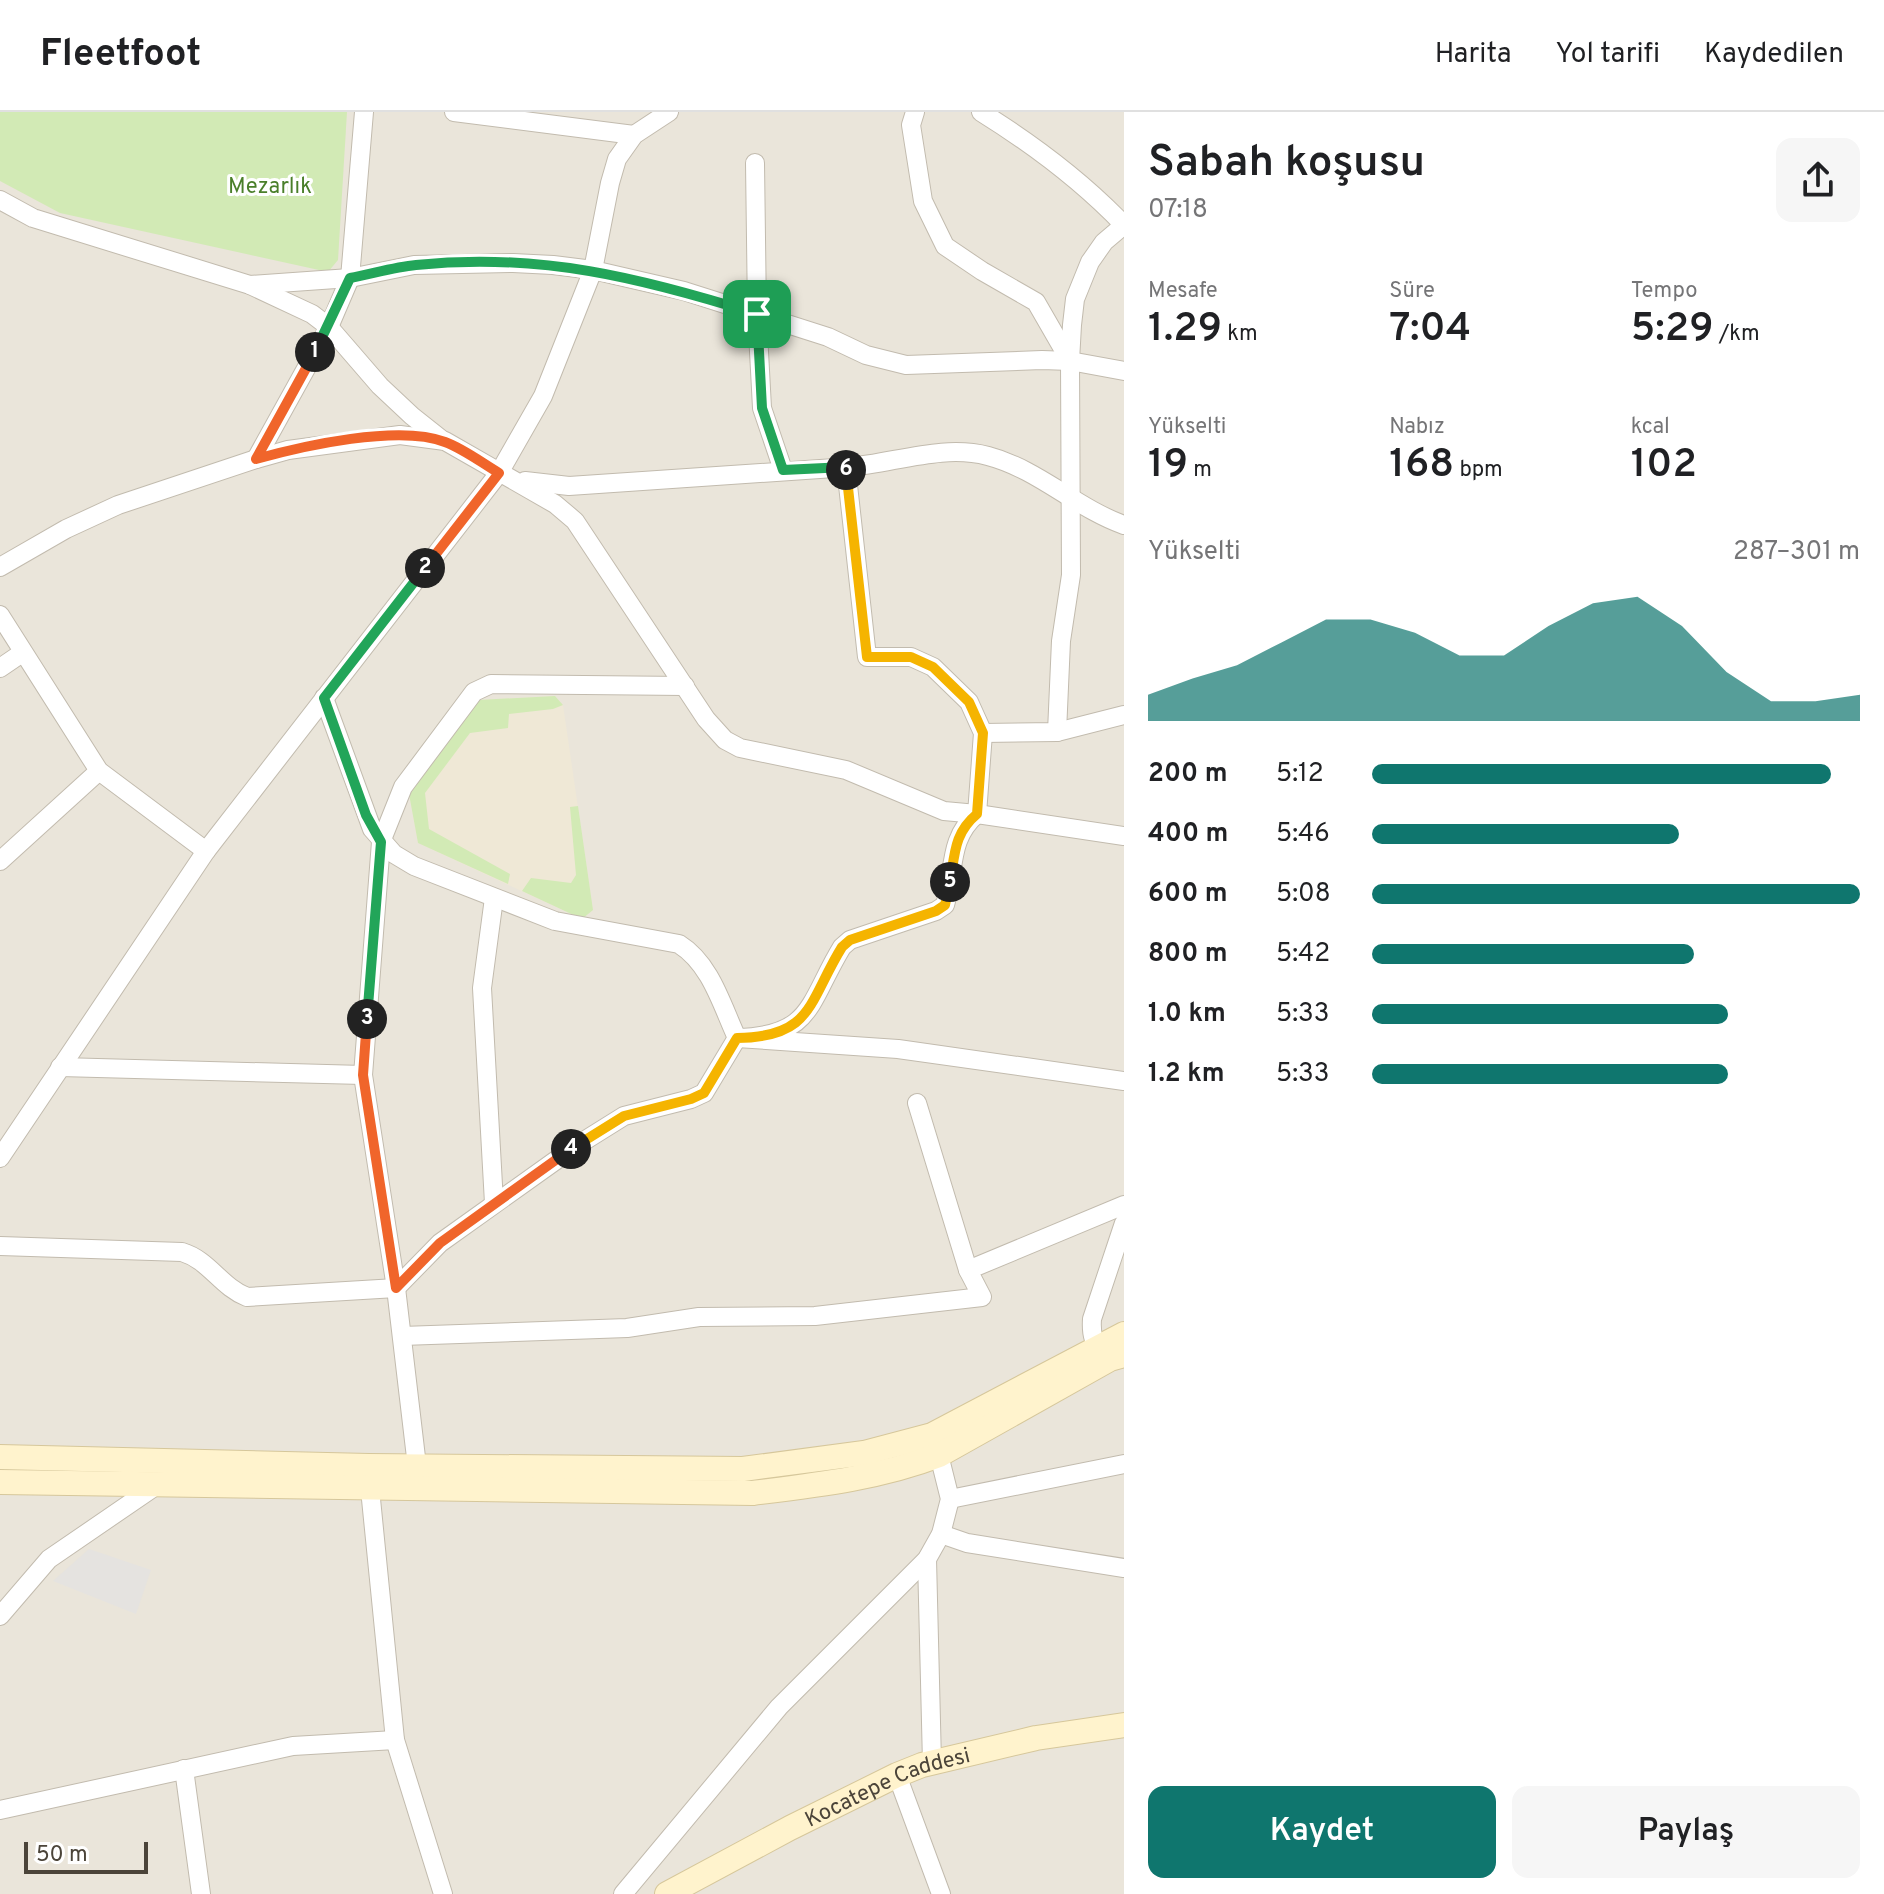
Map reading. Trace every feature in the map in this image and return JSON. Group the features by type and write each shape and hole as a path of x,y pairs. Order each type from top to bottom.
{"main road":[{"path":"0,1457 753,1493 843,1482 909,1467 939,1455 1110,1354 1124,1334"},
{"path":"418,1478 743,1469 864,1453 932,1435 1110,1354"},
{"path":"0,1482 157,1485 370,1477"},
{"name":"Kocatepe Caddesi","path":"667,1894 897,1775 932,1763 1036,1738 1124,1725"}],"street":[{"path":"256,459 329,327 350,278 364,112"},
{"path":"454,112 634,135"},
{"path":"0,1158 206,851 499,473 543,396 593,270 613,171 624,145 669,112"},
{"path":"915,112 911,125 923,201 945,246 1036,302 1070,361"},
{"path":"981,112 1058,163 1124,225 1097,250 1075,299 1070,361 1071,575 1061,641 1057,732"},
{"path":"755,163 762,408 783,470"},
{"path":"0,200 33,218 250,285 312,314 329,327 380,386 412,416 445,441 555,504 575,521 714,730 740,748 835,767 944,811 1124,836"},
{"path":"250,285 350,278 414,265 513,263 593,270 684,291 828,337 866,355 906,365 1070,361 1124,371"},
{"path":"0,567 66,529 118,505 256,459 288,450 400,435 445,441"},
{"path":"499,473 535,484 569,486 846,467 960,452 987,456 1024,471 1071,501 1124,525"},
{"path":"737,1038 765,1038 796,1025 842,947 850,940 936,911 945,905 957,843 963,826 977,814 983,733 969,702 933,667 911,657 867,657 846,467"},
{"path":"0,615 99,771 206,851"},
{"path":"0,668 22,653"},
{"path":"418,1478 396,1288 363,1075 381,842 403,787 474,692 491,684 685,686"},
{"path":"324,698 366,815 381,842 394,854 414,866 555,921 679,944 703,964 737,1038"},
{"path":"983,733 1057,732 1124,715"},
{"path":"0,861 99,771"},
{"path":"494,898 482,988 494,1203"},
{"path":"737,1038 898,1049 1124,1081"},
{"path":"0,1246 182,1252 196,1256 224,1283 247,1297 396,1288 440,1243 576,1146 624,1116 704,1093 737,1038"},
{"path":"60,1067 363,1075"},
{"path":"402,1336 627,1328 699,1317 815,1316 982,1297 968,1270 917,1103"},
{"path":"968,1270 1124,1205"},
{"path":"1110,1354 1091,1332 1092,1319 1124,1223"},
{"path":"623,1894 779,1707 927,1559 941,1534 950,1499 939,1455"},
{"path":"950,1499 1124,1464"},
{"path":"370,1477 395,1740 443,1894"},
{"path":"0,1616 49,1559 157,1485"},
{"path":"941,1534 967,1543 1124,1568"},
{"path":"927,1559 932,1763"},
{"path":"0,1810 293,1746 395,1740"},
{"path":"184,1769 201,1894"},
{"path":"897,1775 941,1894"}],"shaded area":[{"path":"0,112 1124,112 1124,1894 0,1894"},
{"path":"555,696 563,705 593,910 582,919 418,843 409,794 478,700"},
{"path":"89,1549 151,1570 136,1614 53,1581"}],"green space":[{"name":"Mezarlık","path":"0,112 347,112 338,260 328,272 60,213 0,181"},
{"path":"555,696 563,705 509,714 508,728 470,733 425,793 429,829 510,874 508,884 418,843 409,794 478,700"},
{"path":"578,806 593,910 582,919 522,891 531,878 571,883 576,875 570,807"}],"route":[{"path":"414,265 553,265 593,270 684,291 757,314 762,408 783,470 846,467 867,657 911,657 933,667 969,702 983,733 977,814 963,826 957,843 945,905 936,911 850,940 842,947 796,1025 765,1038 737,1038 704,1093 624,1116 576,1146 440,1243 396,1288 363,1075 381,842 366,815 324,698 499,473 445,441 400,435 329,443 256,459 329,327 350,278 414,265"}]}
